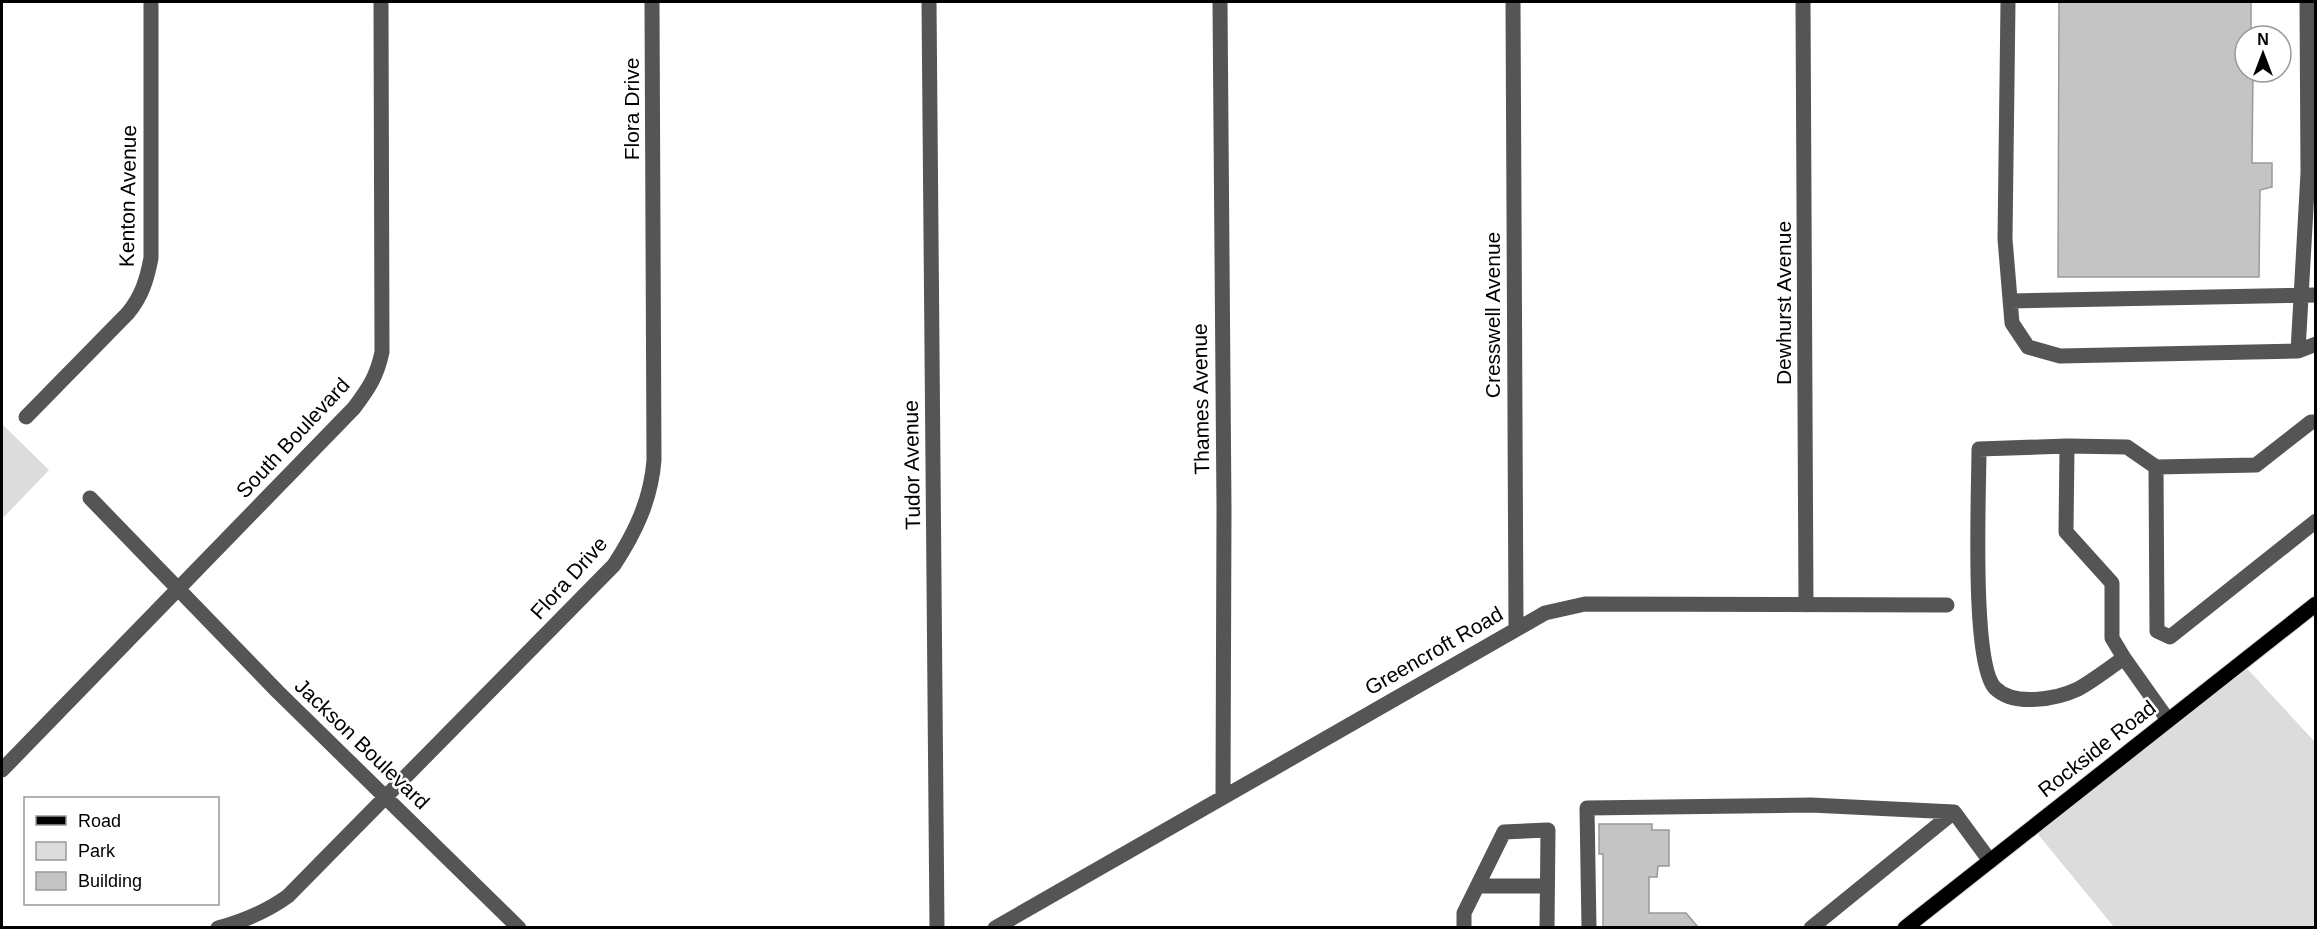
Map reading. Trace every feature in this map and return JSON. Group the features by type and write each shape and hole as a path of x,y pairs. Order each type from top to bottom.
{"main road":[{"name":"Rockside Road","path":"1905,927 2316,603"}],"street":[{"name":"Kenton Avenue","path":"26,417 128,313 140,299 148,278 151,258 150,2"},
{"name":"South Boulevard","path":"2,770 354,408 377,373 381,351 381,2"},
{"name":"Flora Drive","path":"218,927 253,917 271,909 288,896 614,565 630,540 647,500 654,460 652,2"},
{"name":"Tudor Avenue","path":"929,2 937,927"},
{"name":"Thames Avenue","path":"1220,2 1224,508 1223,796"},
{"name":"Cresswell Avenue","path":"1513,2 1516,628"},
{"name":"Dewhurst Avenue","path":"1803,2 1806,605"},
{"path":"2008,2 2005,239 2012,323 2028,347 2060,356 2298,351 2316,344"},
{"path":"2298,351 2309,295 2312,173 2311,37 2307,2"},
{"path":"2010,302 2309,295"},
{"path":"2124,658 2077,689 2040,700 2020,699 2004,694 1994,687 1987,670 1979,627 1979,448 2127,447 2156,467 2256,465 2311,422 2316,422"},
{"path":"2067,446 2066,532 2112,584 2112,638 2168,720"},
{"path":"2156,467 2157,631 2170,637 2316,521"},
{"name":"Jackson Boulevard","path":"90,498 278,692 519,927"},
{"name":"Greencroft Road","path":"995,927 1516,628 1545,614 1585,604 1947,605"},
{"path":"1589,927 1587,808 1811,805 1954,812"},
{"path":"1954,812 1990,861"},
{"path":"1811,927 1954,812"},
{"path":"1464,927 1464,913 1504,832 1548,830 1547,927"},
{"path":"1478,886 1547,886"}],"green space":[{"path":"2,424 49,470 2,519"},
{"path":"2241,662 2315,742 2315,927 2114,927 2032,827"}],"building":[{"path":"2059,2 2251,2 2251,24 2233,24 2233,84 2253,84 2252,163 2272,163 2272,187 2260,190 2259,277 2058,277"},
{"path":"1599,824 1652,824 1652,830 1669,830 1669,866 1658,866 1657,877 1649,877 1649,913 1686,913 1698,927 1603,927 1603,854 1599,854"}]}
